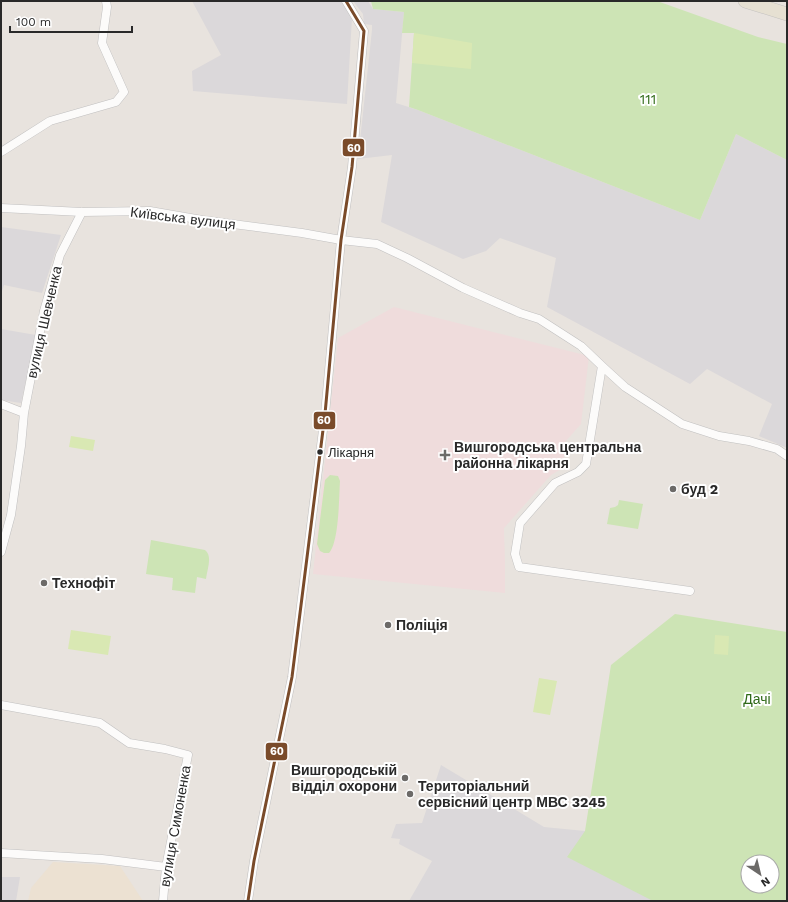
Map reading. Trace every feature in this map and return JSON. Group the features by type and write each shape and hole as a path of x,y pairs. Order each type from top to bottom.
{"main road":[{"path":"745,1 787,14"}],"street":[{"path":"1,152 50,121 116,102 124,92 102,43 107,7 106,1"},
{"path":"248,901 254,862 293,670 325,414 341,240 352,167 364,32 346,1"},
{"name":"Київська вулиця","path":"1,208 82,212 150,211 202,220 377,244 407,258 462,288 520,313 539,319 582,346 625,387 682,424 720,436 749,441 777,449 787,456"},
{"name":"вулиця Шевченка","path":"1,552 11,515 24,413 44,311 60,255 82,212"},
{"path":"602,366 586,464 578,472 555,483 520,522 515,554 519,567 690,591"},
{"path":"1,404 24,413"},
{"name":"вулиця Симоненка","path":"1,704 100,723 129,743 165,749 188,755 166,866 163,901"},
{"path":"1,853 102,859 166,866"}],"shaded area":[{"path":"192,1 342,1 352,17 347,104 193,91 192,71 221,55"},
{"path":"353,1 368,1 373,9 404,12 396,103 418,110 700,220 736,134 787,160 787,448 759,436 772,404 707,369 690,384 547,307 556,258 500,238 486,251 463,259 381,222 392,155 358,159 372,25 364,24 363,14"},
{"path":"1,227 61,235 42,293 4,285 1,294"},
{"name":"Вишгородська центральна районна лікарня","path":"394,307 589,356 581,424 565,442 563,468 551,475 504,528 505,593 313,574 338,338"},
{"path":"1,329 36,335 21,403 1,400"},
{"path":"441,765 544,827 585,831 657,901 409,901 432,861 399,844 400,839 391,838 396,824 422,823"},
{"path":"53,862 120,866 143,901 28,901 31,888"},
{"path":"1,877 20,877 16,901 1,901"}],"green space":[{"name":"111","path":"371,1 657,1 758,37 787,44 787,160 736,134 700,220 409,107 414,33 402,33 404,12 373,9"},
{"path":"414,33 472,43 471,69 412,63"},
{"path":"71,436 95,440 93,451 69,447"},
{"path":"330,475 338,476 340,481 338,519 335,540 332,548 329,553 324,553 320,551 317,544 325,480"},
{"path":"619,500 643,504 638,529 607,524 610,508 618,505"},
{"path":"151,540 205,550 209,556 206,579 197,577 195,593 172,590 173,578 146,574"},
{"name":"Дачі","path":"675,614 787,632 787,901 653,901 567,857 585,831 611,665"},
{"path":"71,630 111,636 108,655 68,649"},
{"path":"715,635 729,636 728,655 714,654"},
{"path":"539,678 557,681 550,715 533,712"}],"transit line":[{"name":"60","path":"248,901 254,861 292,677 325,414 341,240 352,167 364,31 346,1"}],"place":[{"name":"Лікарня","path":"320,452"},
{"name":"Вишгородська центральна районна лікарня","path":"445,455"},
{"name":"буд 2","path":"673,489"},
{"name":"Технофіт","path":"44,583"},
{"name":"Поліція","path":"388,625"},
{"name":"Вишгородській відділ охорони","path":"405,778"},
{"name":"Територіальний сервісний центр МВС 3245","path":"410,794"}]}
